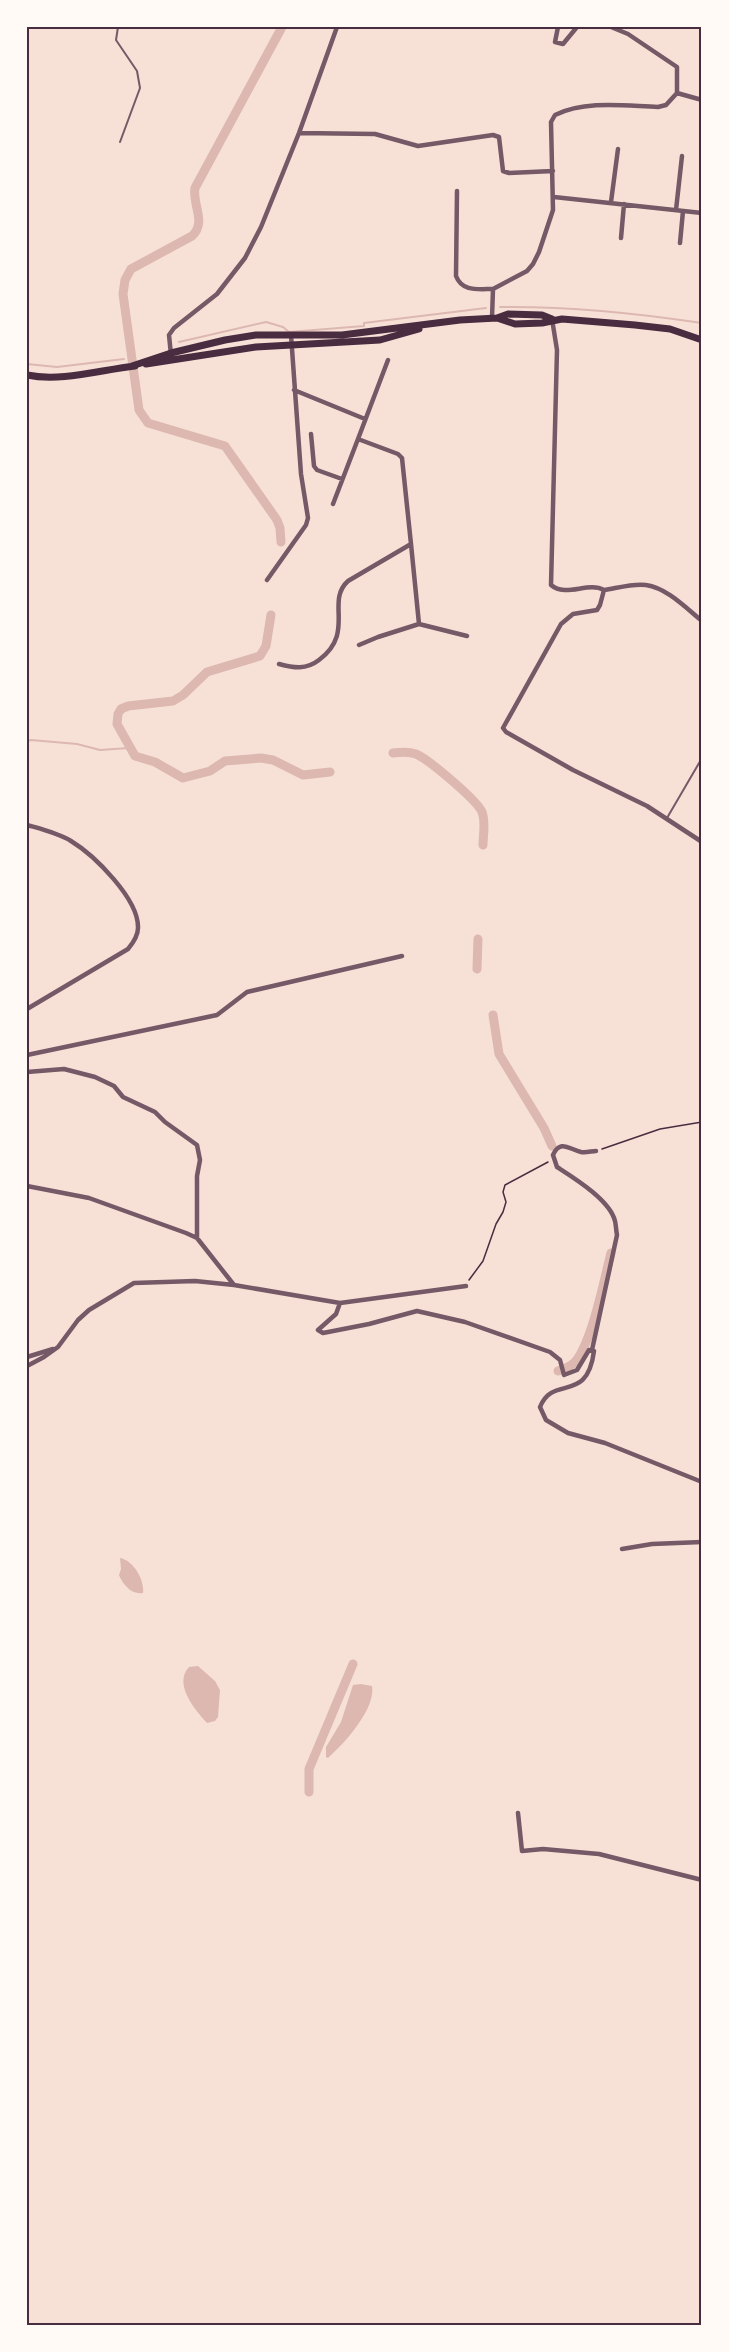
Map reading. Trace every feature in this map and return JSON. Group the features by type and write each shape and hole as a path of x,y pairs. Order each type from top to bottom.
{"main road":[{"path":"132,366 171,352 256,335 342,335 442,322 495,318 525,324 542,323 552,319 670,329 702,340"},
{"path":"27,375 37,377 72,375 173,361 224,351 380,340 442,322"},
{"path":"342,335 342,344"}],"street":[{"path":"173,361 169,335 174,328 217,294 244,258 261,227 299,133 337,27"},
{"path":"558,27 555,42 563,44 577,27"},
{"path":"457,190 456,276 459,283 466,288 493,289 504,281 521,274 533,264 549,224 554,197 551,122 555,115 565,110 582,107 658,107 666,105 676,93 677,67 628,34 611,27"},
{"path":"676,93 702,100"},
{"path":"299,133 375,134 418,147 493,135 499,137 503,171 509,173 553,171"},
{"path":"611,202 618,148"},
{"path":"676,210 682,156"},
{"path":"554,197 702,213"},
{"path":"621,238 624,204"},
{"path":"680,243 683,211"},
{"path":"493,289 495,318"},
{"path":"552,319 556,350 551,585 564,590 598,586 604,590 645,584 674,598 702,621"},
{"path":"267,580 306,525 308,518 301,474 291,335"},
{"path":"333,504 388,360"},
{"path":"294,390 365,420"},
{"path":"310,434 314,466 317,470 342,479"},
{"path":"358,439 398,454 402,458 419,624"},
{"path":"279,663 292,668 303,668 313,665 330,651 337,641 340,630 339,599 342,587 348,581 411,544"},
{"path":"604,590 597,610 573,614 561,624 503,728 506,732 573,770 647,806 702,842"},
{"path":"359,645 419,624 467,636"},
{"path":"27,825 69,840 87,853 121,888 137,917 139,929 128,949 27,1009"},
{"path":"27,1055 217,1015 247,992 402,956"},
{"path":"27,1072 64,1069 96,1077 114,1086 123,1097 155,1112 197,1145 200,1160 197,1176 197,1238"},
{"path":"596,1151 582,1152 562,1145 553,1155 557,1167 579,1182 606,1206 615,1220 616,1235 592,1350 594,1351 590,1370 584,1379 570,1388 553,1390 544,1396 540,1407 546,1420 568,1433 605,1443 702,1482"},
{"path":"27,1186 89,1198 197,1238 234,1285"},
{"path":"27,1366 58,1347 78,1320 89,1310 134,1283 195,1281 234,1285 340,1303 466,1286"},
{"path":"340,1303 336,1314 318,1330 323,1333 417,1311 465,1322 550,1352 560,1360 564,1375 577,1370 589,1350 592,1350"},
{"path":"27,1357 58,1347"},
{"path":"622,1549 652,1544 702,1542"},
{"path":"518,1814 522,1851 543,1849 598,1854 702,1880"}],"lane":[{"path":"118,27 116,40 137,71 140,87 120,142"},
{"path":"667,818 702,758"}],"path":[{"path":"596,1151 660,1129 702,1122"},
{"path":"466,1286 483,1261 496,1224 503,1212 506,1202 503,1192 505,1185 538,1166 554,1160"}],"shaded area":[{"path":"120,1558 129,1562 137,1571 142,1582 143,1593 132,1591 123,1582 119,1575"},
{"path":"198,1666 215,1681 220,1690 218,1717 215,1721 207,1723 184,1689 183,1681 189,1667"},
{"path":"353,1685 372,1686 369,1705 358,1725 328,1758 326,1747 341,1722"}],"waterway":[{"path":"281,542 277,520 225,446 148,423 139,410 123,294 125,280 131,269 192,236 196,231 199,219 195,188 282,27"},
{"path":"500,307 601,311 702,323"},
{"path":"179,342 266,322 283,327 289,332 364,326 364,323 486,308"},
{"path":"27,364 57,367 124,359"},
{"path":"271,615 266,646 260,656 207,672 183,695 173,701 128,706 121,709 117,724 135,756 155,762 183,778 210,771 225,761 261,758 273,760 303,775 330,772"},
{"path":"27,741 77,744 100,750 129,748"},
{"path":"393,753 410,752 422,757 452,780 478,806 483,816 483,845"},
{"path":"477,969 478,939"},
{"path":"493,1015 499,1054 544,1128 552,1146"},
{"path":"558,1371 575,1362 587,1340 611,1253"},
{"path":"309,1792 309,1769 353,1664"}]}
